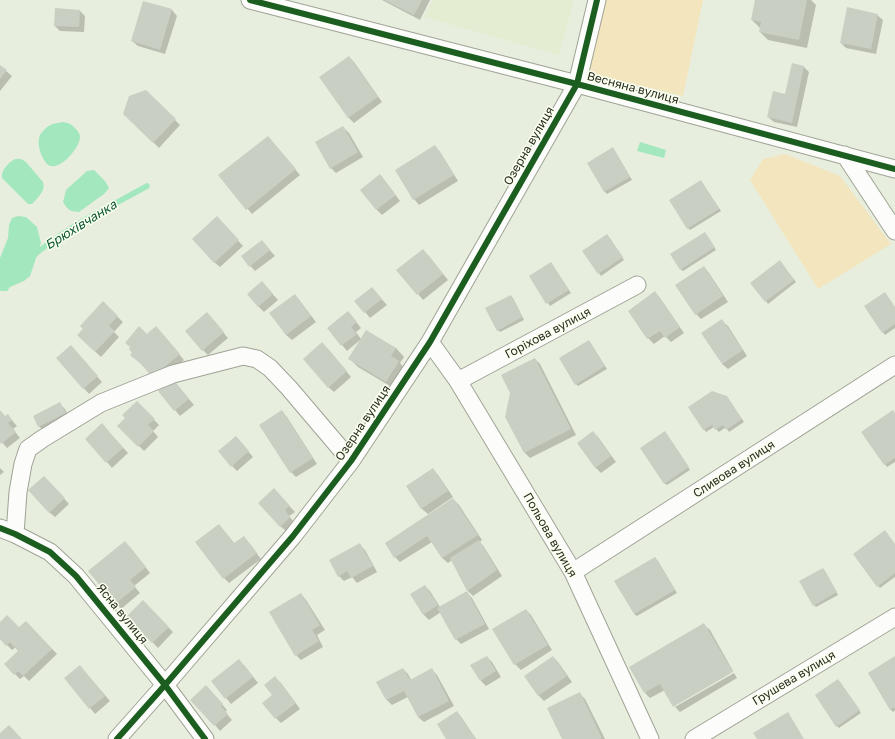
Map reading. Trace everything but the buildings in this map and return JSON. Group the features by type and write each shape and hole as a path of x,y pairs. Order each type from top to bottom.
{"street":[{"name":"Весняна вулиця","path":"250,0 577,84 895,169"},
{"name":"Озерна вулиця","path":"117,739 293,536 351,461 430,342 577,84 597,0"},
{"path":"845,155 895,231"},
{"name":"Горіхова вулиця","path":"458,381 637,285"},
{"name":"Польова вулиця","path":"430,342 458,381 573,572 650,739"},
{"path":"7,531 28,449 101,403 173,374 243,356 257,359 270,368 351,461"},
{"name":"Сливова вулиця","path":"573,572 895,365"},
{"name":"Ясна вулиця","path":"7,531 50,552 76,576 165,685 205,739"},
{"name":"Грушева вулиця","path":"694,739 895,617"}],"shaded area":[{"path":"433,0 574,0 559,55 424,17"},
{"path":"600,0 703,0 683,96 587,73"},
{"path":"63,122 70,124 77,131 80,136 79,142 68,158 57,166 52,166 47,164 41,154 39,138 48,127"},
{"path":"640,142 666,150 664,158 637,151"},
{"path":"785,154 840,176 891,244 818,289 750,180 763,159"},
{"path":"15,159 21,159 26,162 43,182 44,185 42,191 32,204 28,204 2,178 6,167"},
{"path":"94,170 105,181 109,188 104,194 79,212 70,210 63,202 66,190 87,171"},
{"path":"18,216 26,217 37,227 41,243 30,276 24,281 10,287 7,291 0,291 0,258 8,238 9,225 12,218"}],"waterway":[{"name":"Брюхівчанка","path":"32,257 45,246 73,227 147,186"}],"cycle path":[{"path":"250,0 577,84 895,169"},
{"path":"117,739 293,536 351,461 430,342 577,84 597,0"},
{"path":"0,528 50,552 76,576 165,685 205,739"}]}
